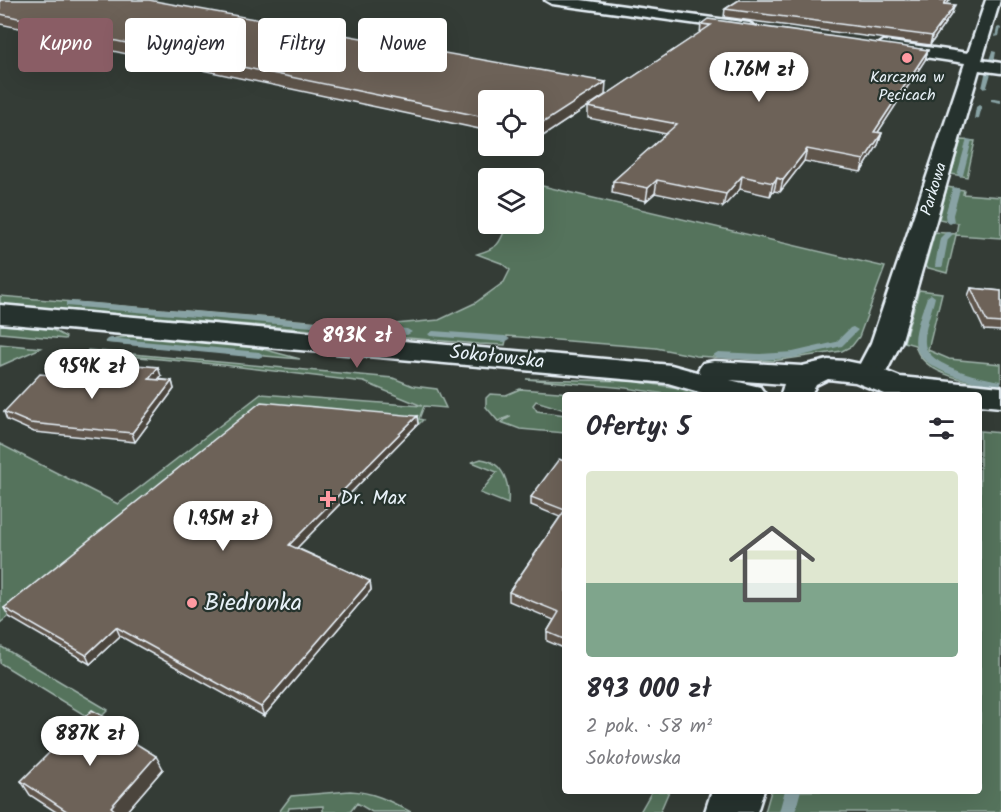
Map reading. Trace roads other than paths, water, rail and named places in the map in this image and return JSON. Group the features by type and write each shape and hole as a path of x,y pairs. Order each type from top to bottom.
{"street":[{"path":"552,0 763,29"},
{"name":"Parkowa","path":"890,385 886,343 993,0"},
{"path":"869,44 974,61 1001,68"},
{"name":"Sokołowska","path":"0,314 671,374 739,392"},
{"name":"Sokołowska","path":"671,374 704,370 802,385 835,370 890,385 955,392"},
{"name":"Sokołowska","path":"982,395 1001,397"},
{"path":"982,412 1001,412"},
{"path":"731,812 737,794"}],"waterway":[{"path":"997,36 999,28"},
{"path":"991,63 994,52"},
{"path":"984,87 989,70"},
{"path":"993,100 1001,101"},
{"path":"976,118 979,107"},
{"path":"960,175 969,140"},
{"path":"950,222 949,215 956,189"},
{"path":"939,265 944,238 949,234"},
{"path":"931,297 920,336 920,346 924,354 942,367 1001,384"},
{"path":"69,304 407,332"},
{"path":"718,355 760,357 793,355 839,344 853,330"},
{"path":"433,334 505,339"},
{"path":"110,341 259,355"},
{"path":"787,812 792,794"}],"place":[{"name":"Karczma w Pęcicach","path":"907,58"},
{"name":"Dr. Max","path":"328,499"},
{"name":"Biedronka","path":"192,603"}]}
